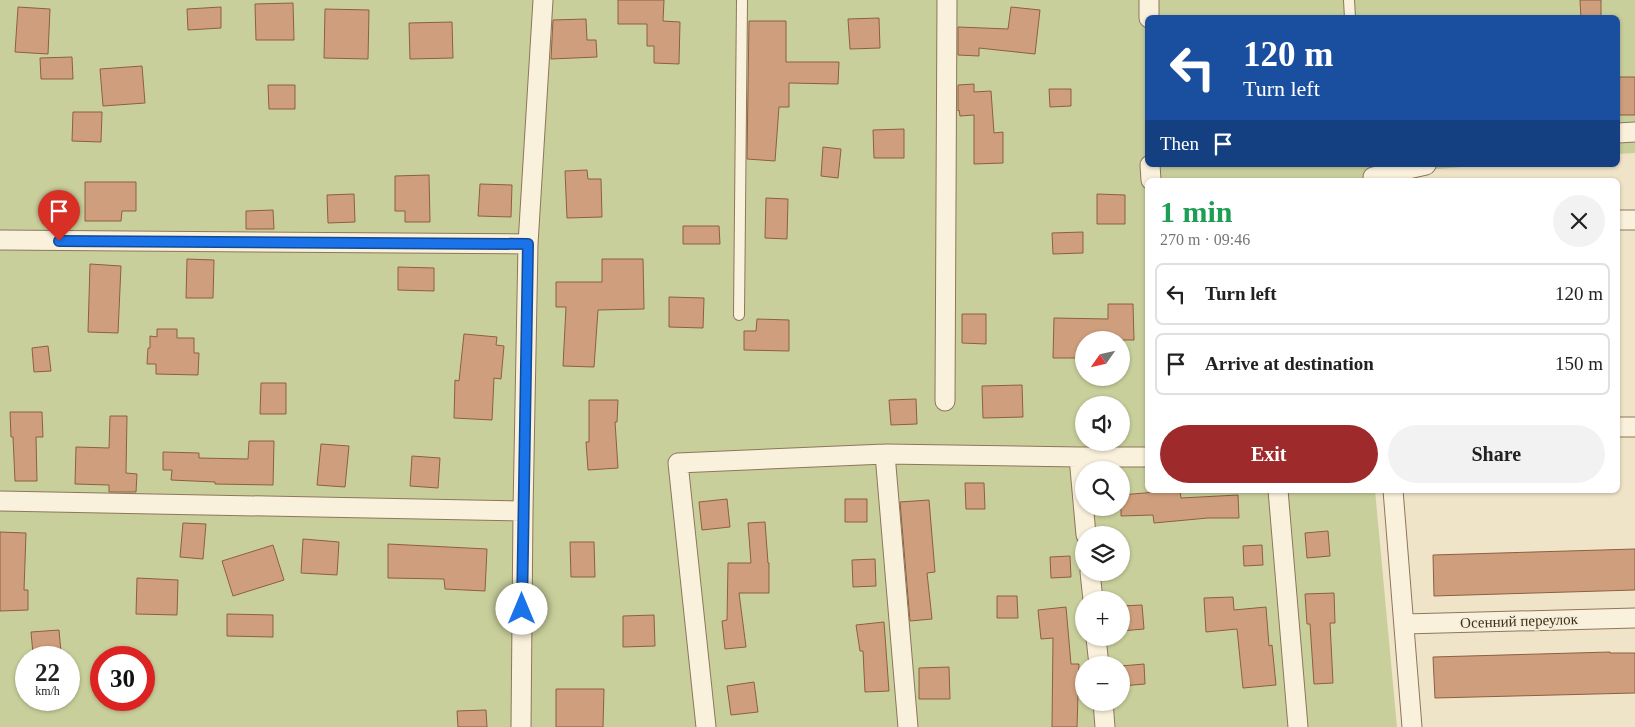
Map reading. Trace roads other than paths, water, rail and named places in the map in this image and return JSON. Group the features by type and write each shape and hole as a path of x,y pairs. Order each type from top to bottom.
{"street":[{"path":"521,727 528,244 543,0"},
{"path":"945,402 947,0"},
{"path":"1149,0 1149,15"},
{"path":"1620,133 1635,132"},
{"path":"1373,178 1418,167"},
{"path":"1620,220 1635,220"},
{"path":"0,240 528,244"},
{"path":"1620,427 1635,427"},
{"path":"885,454 908,727"},
{"path":"706,727 678,463 885,454 1145,457"},
{"path":"1079,457 1085,526"},
{"path":"1278,493 1298,727"},
{"path":"1393,493 1412,727"},
{"path":"0,501 523,511"},
{"name":"Осенний переулок","path":"1404,624 1635,618"},
{"path":"1103,711 1105,727"}],"lane":[{"path":"739,315 742,0"},
{"path":"1349,0 1350,15"}]}
